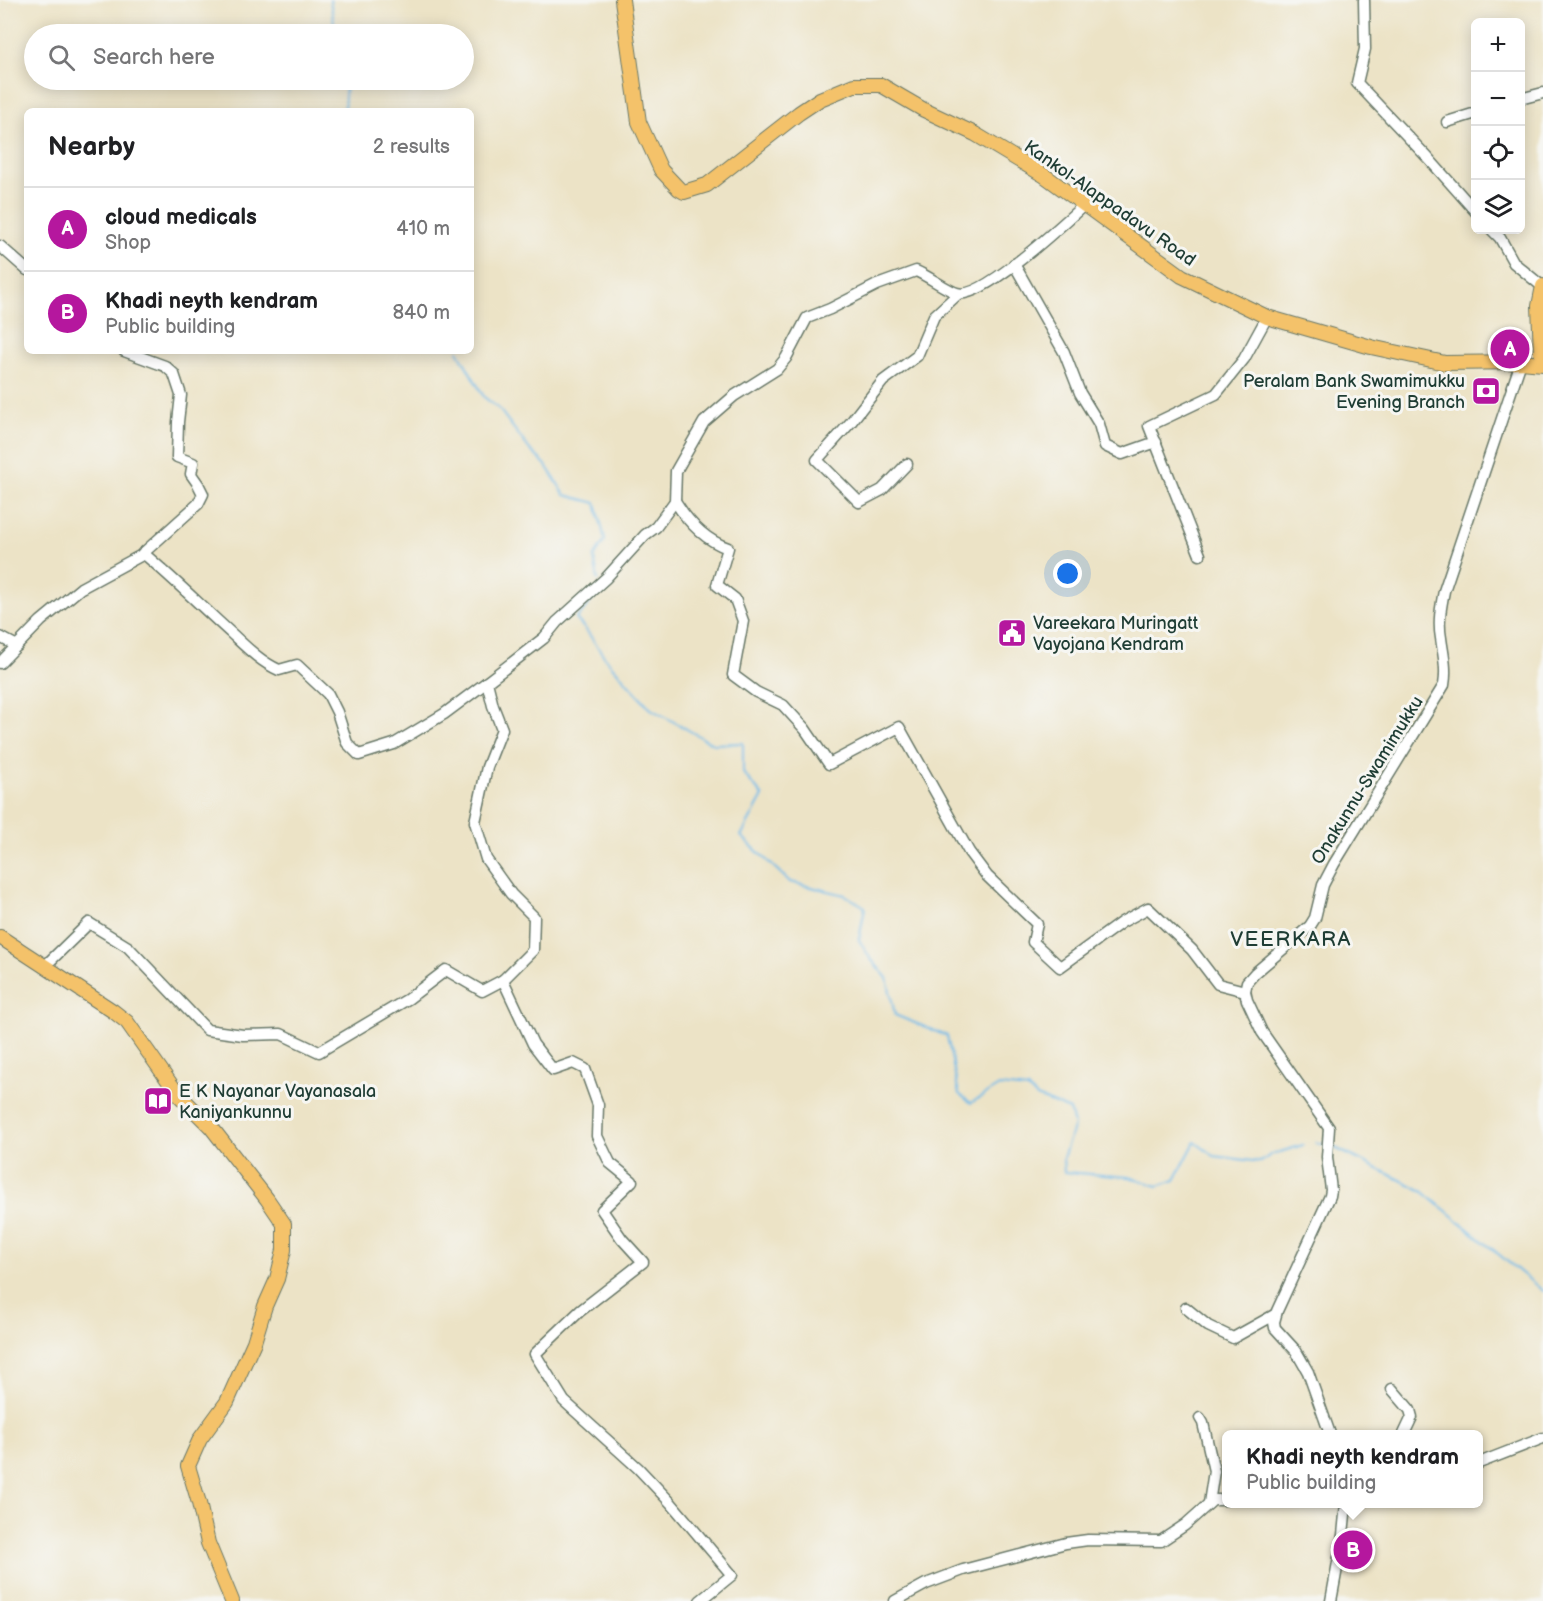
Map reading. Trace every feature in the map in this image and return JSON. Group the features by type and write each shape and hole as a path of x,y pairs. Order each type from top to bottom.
{"main road":[{"name":"Kankol-Alappadavu Road","path":"622,0 639,122 662,170 684,192 707,185 820,99 854,85 881,85 985,140 1045,176 1182,276 1267,317 1371,347 1445,363 1543,364"},
{"path":"1543,286 1539,306 1543,357"},
{"path":"0,938 113,1011 127,1023 177,1093 211,1127 284,1224 284,1250 277,1279 265,1306 254,1342 227,1402 200,1439 188,1466 208,1543 232,1601"}],"street":[{"path":"1364,0 1365,49 1357,83 1471,207"},
{"path":"1525,98 1543,93"},
{"path":"1447,122 1471,115"},
{"path":"907,464 882,490 859,502 817,459 852,422 883,381 917,356 934,316 958,294 973,292 994,280 1086,204"},
{"path":"1496,234 1514,263 1543,286"},
{"path":"0,246 24,267"},
{"path":"1014,264 1064,351 1080,393 1099,424 1105,446 1122,454 1156,442"},
{"path":"958,294 916,271 877,285 807,318 786,358 777,369 734,396 704,422 676,471 675,501 685,517 714,543 728,548 717,585 735,599 743,621 733,675 756,692 783,705 805,729 829,764 899,727 969,852 987,876 1037,924 1033,942 1060,967 1122,922 1148,908 1192,950 1218,984 1245,991 1263,1032 1329,1128 1327,1150 1330,1196 1276,1314 1275,1328 1296,1351 1308,1372 1329,1430"},
{"path":"1200,555 1149,426 1216,394 1244,360 1267,317"},
{"path":"0,663 41,621 81,588 143,553 198,504 203,494 191,474 193,464 177,458 181,395 174,374 165,366 132,354"},
{"name":"Onakunnu-Swamimukku","path":"1245,991 1247,982 1255,973 1310,927 1316,918 1323,885 1334,864 1444,685 1446,664 1440,636 1440,610 1444,591 1521,362"},
{"path":"143,553 266,664 279,670 297,665 305,672 328,694 347,742 359,755 394,744 444,714 544,638 557,622 603,580 645,535 656,527 675,501"},
{"path":"0,637 17,645"},
{"path":"45,966 89,923 128,947 207,1030 243,1035 281,1034 319,1052 408,999 446,970 482,991 503,980 533,950 534,917 511,894 486,859 475,822 487,767 502,729 493,706 488,682"},
{"path":"503,980 533,1044 553,1070 573,1063 585,1069 598,1105 597,1136 610,1162 632,1180 602,1210 622,1239 643,1262 580,1311 535,1354 564,1401 638,1468 732,1575 700,1601"},
{"path":"1186,1308 1208,1326 1233,1338 1276,1314"},
{"path":"1392,1389 1410,1410 1412,1417 1406,1430"},
{"path":"1200,1418 1214,1471 1209,1503"},
{"path":"1483,1460 1543,1438"},
{"path":"895,1601 926,1584 963,1570 1066,1543 1088,1540 1161,1541 1185,1526 1213,1500 1222,1500"},
{"path":"1331,1601 1346,1508"}],"waterway":[{"path":"330,0 334,24"},
{"path":"344,108 345,90"},
{"path":"460,354 484,397 499,409 530,450 545,464 565,495 596,503 605,540 594,557 598,580"},
{"path":"597,594 576,619 606,659 651,709 713,744 743,743 743,773 763,796 741,836 790,882 845,895 865,907 859,940 870,958 887,978 895,1015 947,1036 959,1094 971,1103 999,1086 1028,1089 1037,1097 1070,1110 1074,1125 1063,1158 1064,1172 1129,1177 1158,1186 1175,1180 1195,1142 1214,1156 1261,1162 1270,1155 1303,1145"},
{"path":"1316,1143 1323,1144"},
{"path":"1331,1146 1421,1190 1543,1291"}],"place":[{"name":"cloud medicals","path":"1510,349"},
{"name":"Peralam Bank Swamimukku Evening Branch","path":"1486,391"},
{"name":"Vareekara Muringatt Vayojana Kendram","path":"1012,633"},
{"name":"E K Nayanar Vayanasala Kaniyankunnu","path":"158,1101"},
{"name":"Khadi neyth kendram","path":"1353,1550"}],"district":[{"name":"VEERKARA","path":"1291,939"}]}
